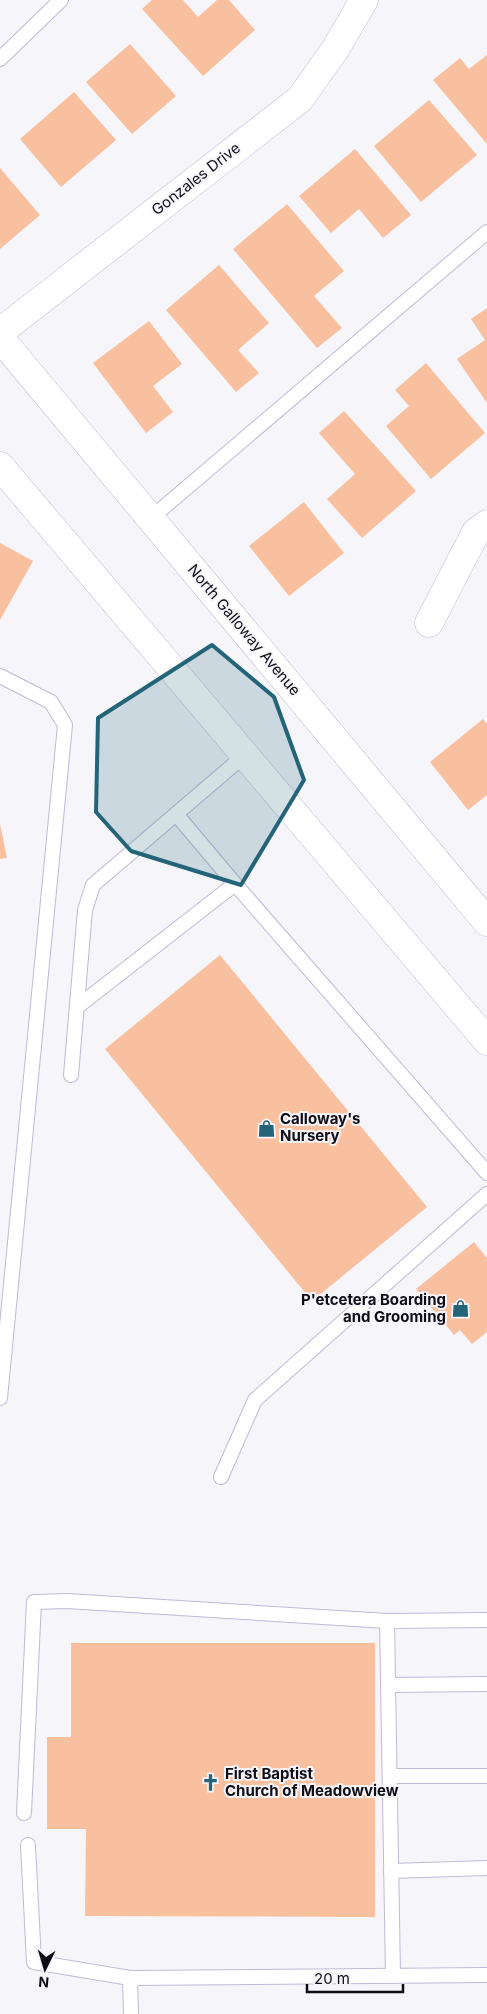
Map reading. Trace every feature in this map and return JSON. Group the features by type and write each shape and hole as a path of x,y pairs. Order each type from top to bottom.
{"main road":[{"name":"Gonzales Drive","path":"0,332 300,99 336,48 364,0"},
{"name":"North Galloway Avenue","path":"0,338 484,912"},
{"path":"0,466 487,1041"},
{"path":"429,623 476,532 487,524"}],"lane":[{"path":"0,59 61,0"},
{"path":"150,518 487,232"},
{"path":"0,676 52,702 65,725 0,1398"},
{"path":"71,1075 85,910 93,885 245,755"},
{"path":"176,814 487,1173"},
{"path":"77,1007 235,884"},
{"path":"221,1477 255,1400 487,1194"},
{"path":"24,1813 34,1602 66,1601 387,1621 487,1620"},
{"path":"387,1621 393,1976"},
{"path":"388,1685 487,1684"},
{"path":"390,1776 487,1776"},
{"path":"28,1845 34,1962 130,1978 487,1975"},
{"path":"391,1871 487,1868"},
{"path":"130,1978 131,2014"}],"highlighted area":[{"path":"212,645 274,697 304,780 241,885 131,851 96,812 98,718"}],"building":[{"path":"152,0 183,0 198,17 217,0 229,0 255,30 203,76 142,9"},
{"path":"130,44 176,96 132,134 86,82"},
{"path":"487,55 487,144 433,80 460,58 469,69"},
{"path":"74,92 116,140 61,187 20,139"},
{"path":"429,100 477,155 421,202 374,146"},
{"path":"355,149 411,215 383,238 359,209 331,233 299,196"},
{"path":"0,168 40,215 0,249"},
{"path":"287,204 344,271 314,296 342,328 317,348 233,249"},
{"path":"219,265 269,323 238,350 259,373 236,392 166,310"},
{"path":"487,308 487,403 457,359 485,340 471,319"},
{"path":"149,321 182,364 153,386 173,412 146,433 93,363"},
{"path":"426,363 485,433 431,479 386,426 409,406 395,390"},
{"path":"344,411 416,491 362,538 327,499 355,474 319,433"},
{"path":"304,502 344,553 289,596 249,546"},
{"path":"0,543 33,561 0,620"},
{"path":"483,719 487,724 487,795 468,810 430,762"},
{"path":"0,824 7,858 0,859"},
{"name":"Calloway's Nursery","path":"220,955 427,1207 312,1301 105,1049"},
{"name":"P'etcetera Boarding and Grooming","path":"474,1242 487,1258 487,1332 472,1344 460,1330 454,1335 416,1289"},
{"name":"First Baptist Church of Meadowview","path":"71,1643 375,1643 375,1917 85,1916 86,1829 47,1829 47,1737 71,1737"}],"place":[{"name":"Calloway's Nursery","path":"266,1128"},
{"name":"P'etcetera Boarding and Grooming","path":"460,1309"},
{"name":"First Baptist Church of Meadowview","path":"211,1783"}]}
